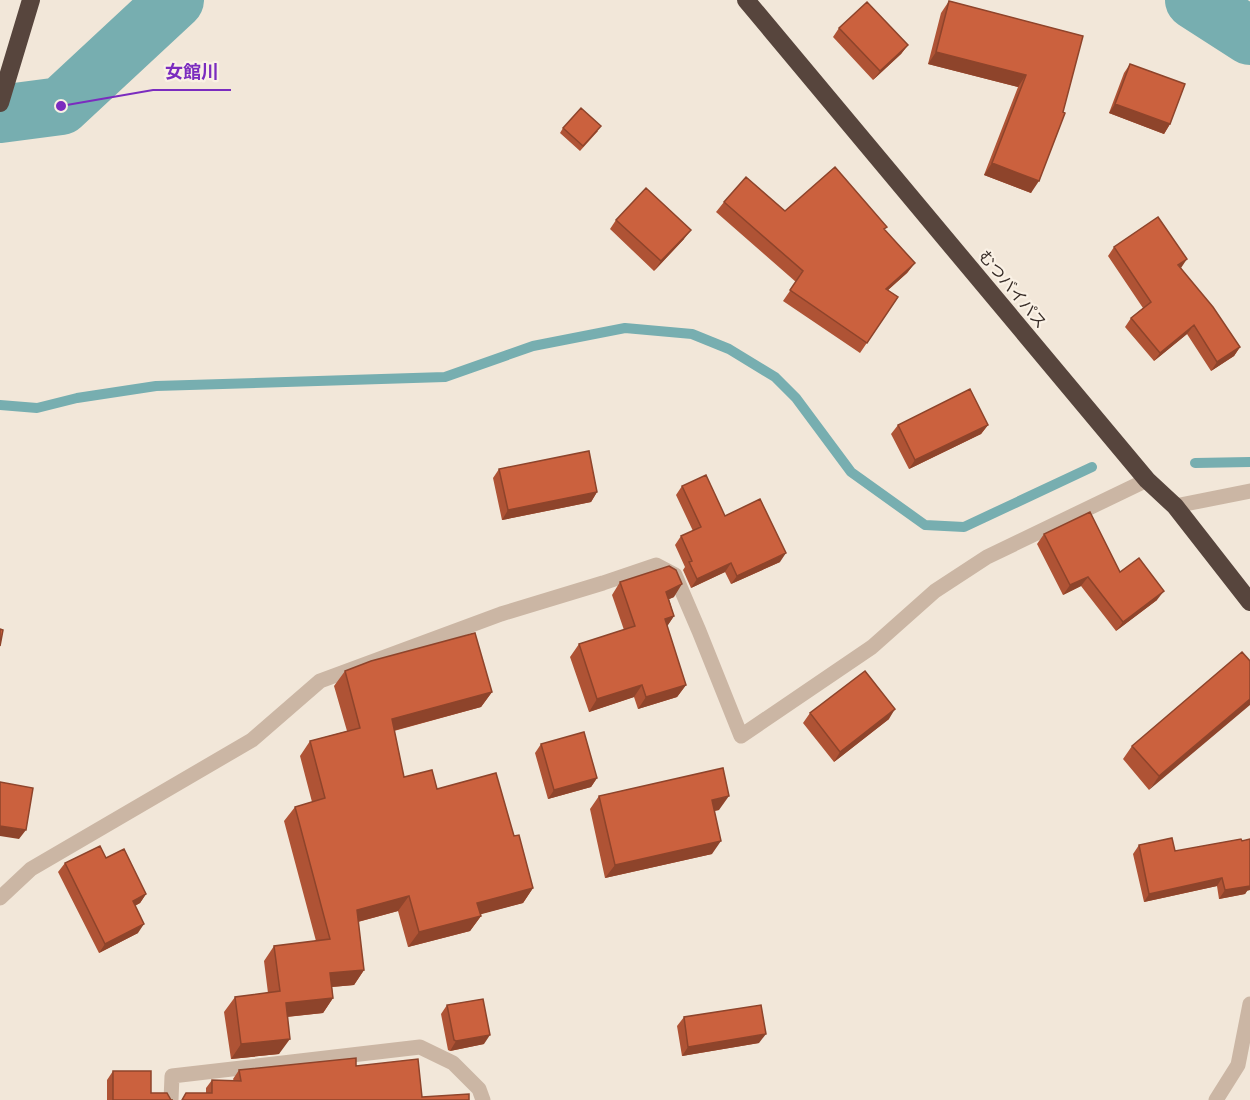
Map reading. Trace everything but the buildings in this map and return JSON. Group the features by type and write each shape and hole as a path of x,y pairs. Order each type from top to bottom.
{"highway":[{"name":"むつバイパス","path":"746,0 1147,480 1175,506 1250,602"},
{"path":"0,103 30,4"}],"street":[{"path":"0,898 31,869 252,740 320,681 501,614 656,565 675,575 741,736 872,647 934,591 987,557 1147,480"},
{"path":"1175,506 1250,490"},
{"path":"1216,1100 1238,1065 1250,1004"},
{"path":"171,1100 172,1076 420,1047 453,1063 479,1089 483,1100"}],"waterway":[{"path":"0,114 61,106 175,0"},
{"path":"1194,0 1250,36"},
{"path":"0,405 37,408 77,398 156,386 445,377 533,346 625,328 692,334 729,349 775,377 796,398 851,472 925,525 964,527 1092,467"},
{"path":"1195,463 1250,462"}],"place":[{"name":"女館川","path":"61,106"}]}
